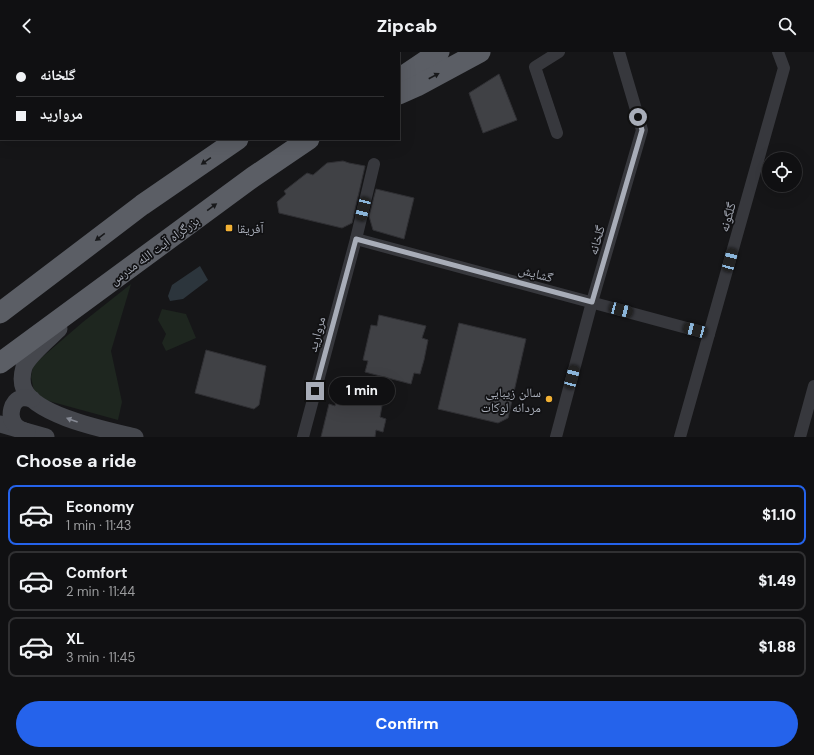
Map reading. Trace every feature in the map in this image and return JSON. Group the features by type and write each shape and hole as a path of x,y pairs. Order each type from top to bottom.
{"highway":[{"path":"400,78 439,52"},
{"path":"400,94 480,52"},
{"path":"0,313 142,205 237,140"},
{"name":"بزرگراه آیت الله مدرس","path":"0,363 253,177 308,140"}],"main road":[{"path":"93,295 29,358 24,366 22,378 24,388 32,399 48,410 74,421 135,437"},
{"path":"26,432 17,427 12,421 11,411 18,399 32,399"},
{"path":"0,424 46,437"}],"street":[{"path":"556,133 535,67 559,52"},
{"name":"گلخانه","path":"556,437 592,302 642,130 619,52"},
{"name":"گلگونه","path":"680,437 784,68 778,52"},
{"name":"مروارید","path":"303,437 356,239 374,164"},
{"name":"گشایش","path":"356,239 709,334"},
{"path":"800,437 814,386"}],"shaded area":[{"path":"200,266 208,280 183,299 170,301 168,296 172,285"},
{"path":"131,284 111,351 122,402 118,420 45,400 34,391 31,377 33,365 83,322"},
{"path":"162,309 186,314 196,338 166,351 162,343 166,334 158,320"}],"building":[{"path":"499,74 517,120 483,133 469,93"},
{"path":"343,161 365,166 352,223 342,228 279,213 277,202 286,194 284,191 307,173 313,175 327,163"},
{"path":"376,189 414,198 404,239 373,230 369,216"},
{"path":"379,315 426,326 422,338 428,340 424,360 420,374 414,373 411,384 365,372 368,361 363,360 371,325 377,326"},
{"path":"459,323 526,339 508,418 498,423 438,409"},
{"path":"206,350 266,366 259,405 254,409 195,393"},
{"path":"338,395 382,406 380,417 386,419 383,432 376,430 375,437 321,437 329,404 335,406"}],"place":[{"name":"آفریقا","path":"229,228"},
{"name":"سالن زیبایی مردانه لوکات","path":"549,399"}],"route":[{"path":"315,391 356,239 592,302 642,130 638,117"}]}
